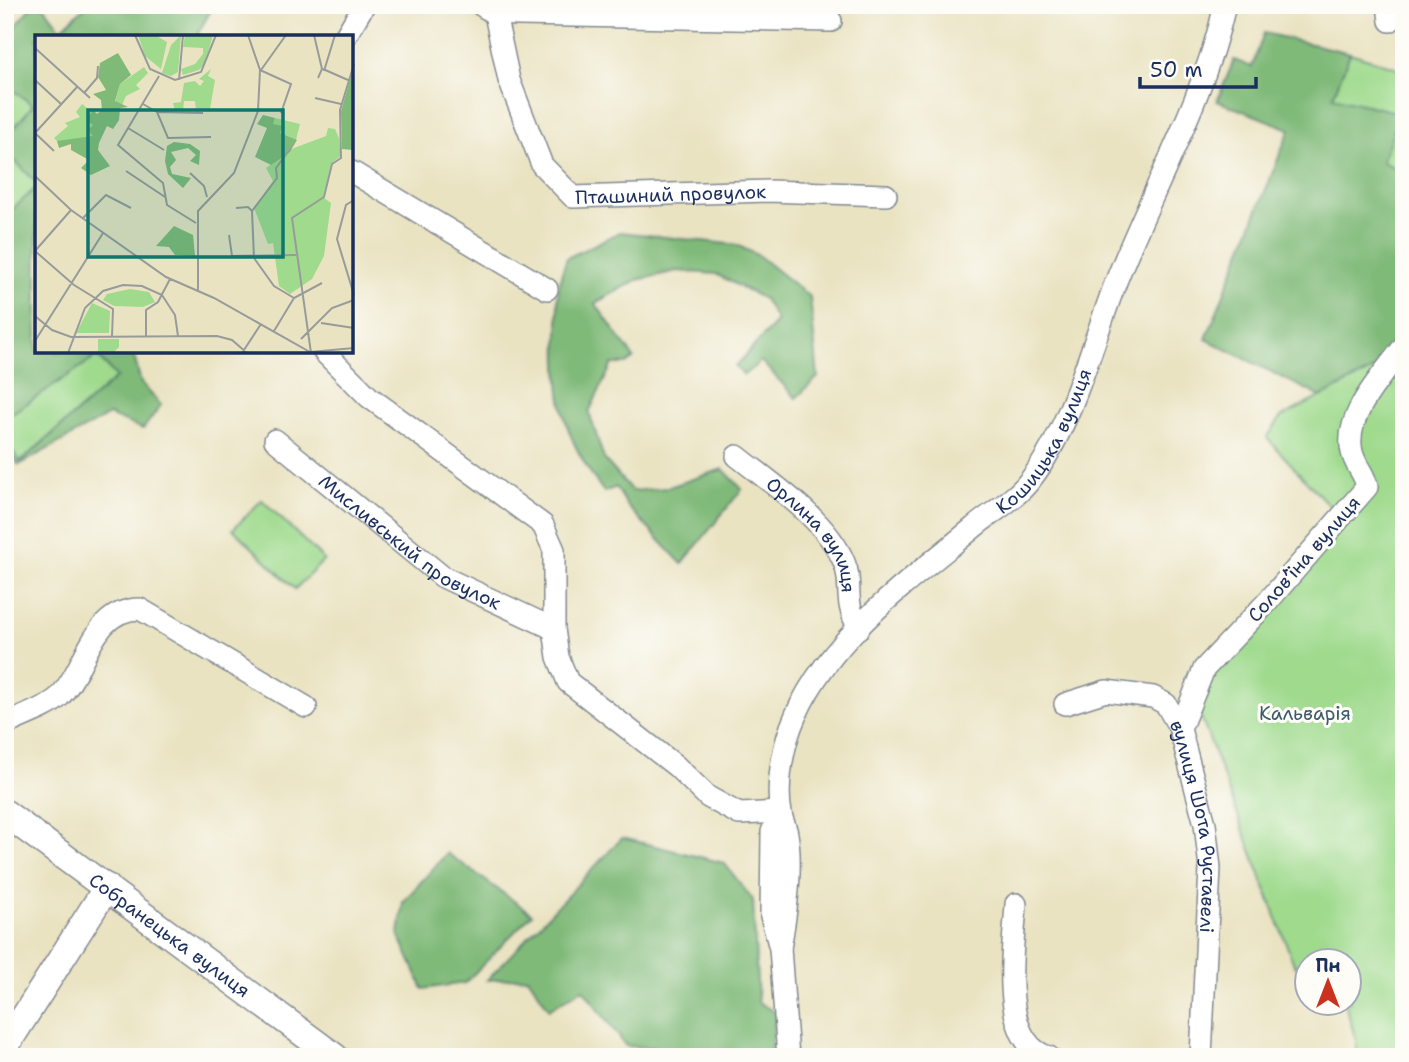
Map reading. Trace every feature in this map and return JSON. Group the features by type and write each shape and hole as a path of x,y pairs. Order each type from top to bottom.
{"main road":[{"name":"Собранецька вулиця","path":"5,813 335,1057"},
{"path":"5,1047 107,887"}],"street":[{"path":"346,35 364,5"},
{"name":"Кошицька вулиця","path":"788,1057 780,948 771,916 772,832 780,812 785,749 792,727 827,665 859,628 943,553 1013,497 1031,479 1050,450 1119,274 1211,55 1225,5"},
{"path":"488,10 831,21"},
{"name":"Пташиний провулок","path":"488,10 509,80 542,164 573,197 768,191 886,195"},
{"path":"354,173 547,289"},
{"name":"Соловʼїна вулиця","path":"1180,729 1204,669 1269,600 1367,487 1365,477 1351,450 1351,434 1369,395 1404,346"},
{"path":"326,354 369,397 543,526 554,550 554,629 558,657 568,682 677,766 708,797 739,814 780,812"},
{"name":"Мисливський провулок","path":"275,440 443,577 554,629"},
{"name":"Орлина вулиця","path":"737,456 794,502 837,550 845,563 849,611 859,628"},
{"path":"5,725 57,698 106,622 127,609 140,609 306,707"},
{"name":"вулиця Шота Руставелі","path":"1065,704 1106,691 1153,697 1166,704 1180,729 1205,824 1210,868 1201,1057"},
{"path":"1016,904 1012,984 1018,1025 1024,1042 1037,1054 1049,1057"}],"green space":[{"path":"32,5 43,5 61,29 87,5 214,5 199,35 35,35 35,181 5,151 5,139 33,105 5,84 5,41"},
{"path":"1264,33 1350,53 1333,97 1400,113 1382,162 1404,172 1404,346 1377,368 1321,397 1206,339 1290,129 1217,101 1234,60 1252,67"},
{"path":"1350,53 1404,70 1404,172 1382,162 1333,97"},
{"path":"5,84 33,105 5,139"},
{"path":"5,151 35,181 35,189 6,216"},
{"path":"35,189 35,354 134,354 141,383 161,405 143,429 109,415 19,465 5,449 5,441 21,462 117,377 97,356 5,418 5,362 9,358 5,355 5,216"},
{"path":"620,232 737,245 759,256 810,297 818,377 796,398 761,361 744,375 735,367 777,321 764,299 716,274 677,271 637,280 595,303 634,358 626,364 612,364 589,412 604,459 632,491 666,488 723,469 742,489 682,564 628,507 616,487 604,492 579,453 564,416 558,378 560,279 567,258"},
{"name":"Кальварія","path":"1404,346 1404,1057 1356,1057 1356,1040 1349,1016 1364,1016 1364,946 1294,946 1294,964 1196,704 1207,698 1200,685 1335,512 1267,438 1281,417 1377,368"},
{"path":"97,356 117,377 20,462 5,441 5,418"},
{"path":"262,500 324,560 295,589 233,529"},
{"path":"622,838 724,863 753,900 758,1002 776,1013 770,1055 626,1046 583,989 549,1009 528,977 487,980"},
{"path":"447,853 532,914 465,983 423,989 399,935 403,902"}]}
